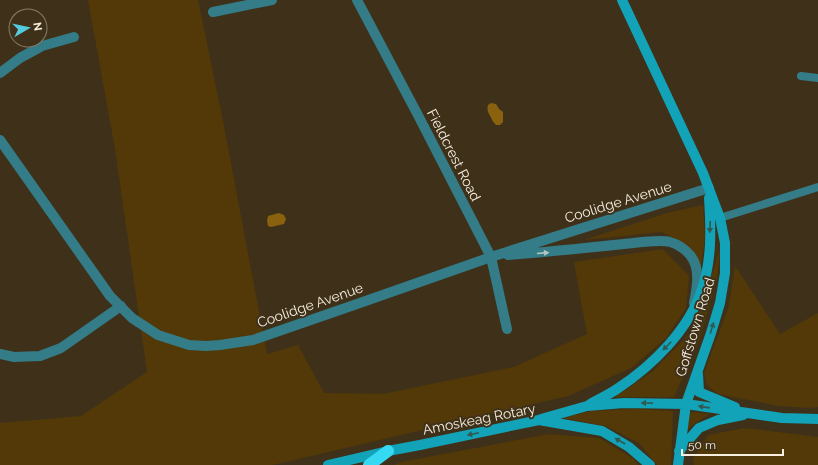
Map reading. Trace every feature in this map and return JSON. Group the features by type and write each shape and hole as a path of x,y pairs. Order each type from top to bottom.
{"highway":[{"path":"369,465 388,451"}],"main road":[{"name":"Goffstown Road","path":"622,0 695,153 720,218 725,243 725,273 720,303 686,404 678,465"},
{"name":"Goffstown Road","path":"587,406 616,390 641,372 675,338 692,312 702,289 708,266 711,221 709,188"},
{"path":"698,367 699,392 750,413"},
{"path":"539,420 587,406 624,403 686,404 782,418 818,419"},
{"path":"679,451 699,428 718,420 750,413"},
{"name":"Amoskeag Rotary","path":"328,465 539,420 602,431 629,446 650,465"}],"street":[{"path":"213,12 272,0"},
{"name":"Fieldcrest Road","path":"358,0 490,257 508,329"},
{"path":"0,73 20,58 42,46 74,37"},
{"name":"Coolidge Avenue","path":"0,140 110,296 132,318 158,335 189,345 220,345 253,340 490,257 709,188"},
{"path":"490,257 656,242 671,242 683,248 691,256 696,266 697,284 692,312"},
{"path":"0,354 14,357 40,356 61,348 121,306"}],"lane":[{"path":"801,76 818,78"},
{"path":"720,218 818,187"}],"shaded area":[{"path":"88,0 198,0 223,121 267,354 298,345 324,393 383,394 514,367 587,334 574,262 663,249 689,276 686,308 666,338 631,368 568,396 290,461 272,465 0,465 0,423 81,416 147,372 115,149"},
{"path":"491,103 496,104 503,112 503,122 500,125 496,125 488,113 488,105"},
{"path":"703,205 705,237 701,268 689,246 662,232 584,240 667,213"},
{"path":"279,213 284,215 286,219 284,224 271,227 268,226 268,216"},
{"path":"720,249 717,280 699,341 674,397 615,397 652,372 690,333 705,297"},
{"path":"735,266 780,334 818,313 818,407 809,408 778,406 718,394 707,385 704,373 729,306"},
{"path":"637,409 673,411 671,465 657,465 639,443 606,426 562,418 591,411"},
{"path":"690,412 710,414 687,430"},
{"path":"745,428 818,437 818,465 694,465 693,459 708,435"},
{"path":"549,434 599,438 634,459 638,465 394,465 401,462"}]}
